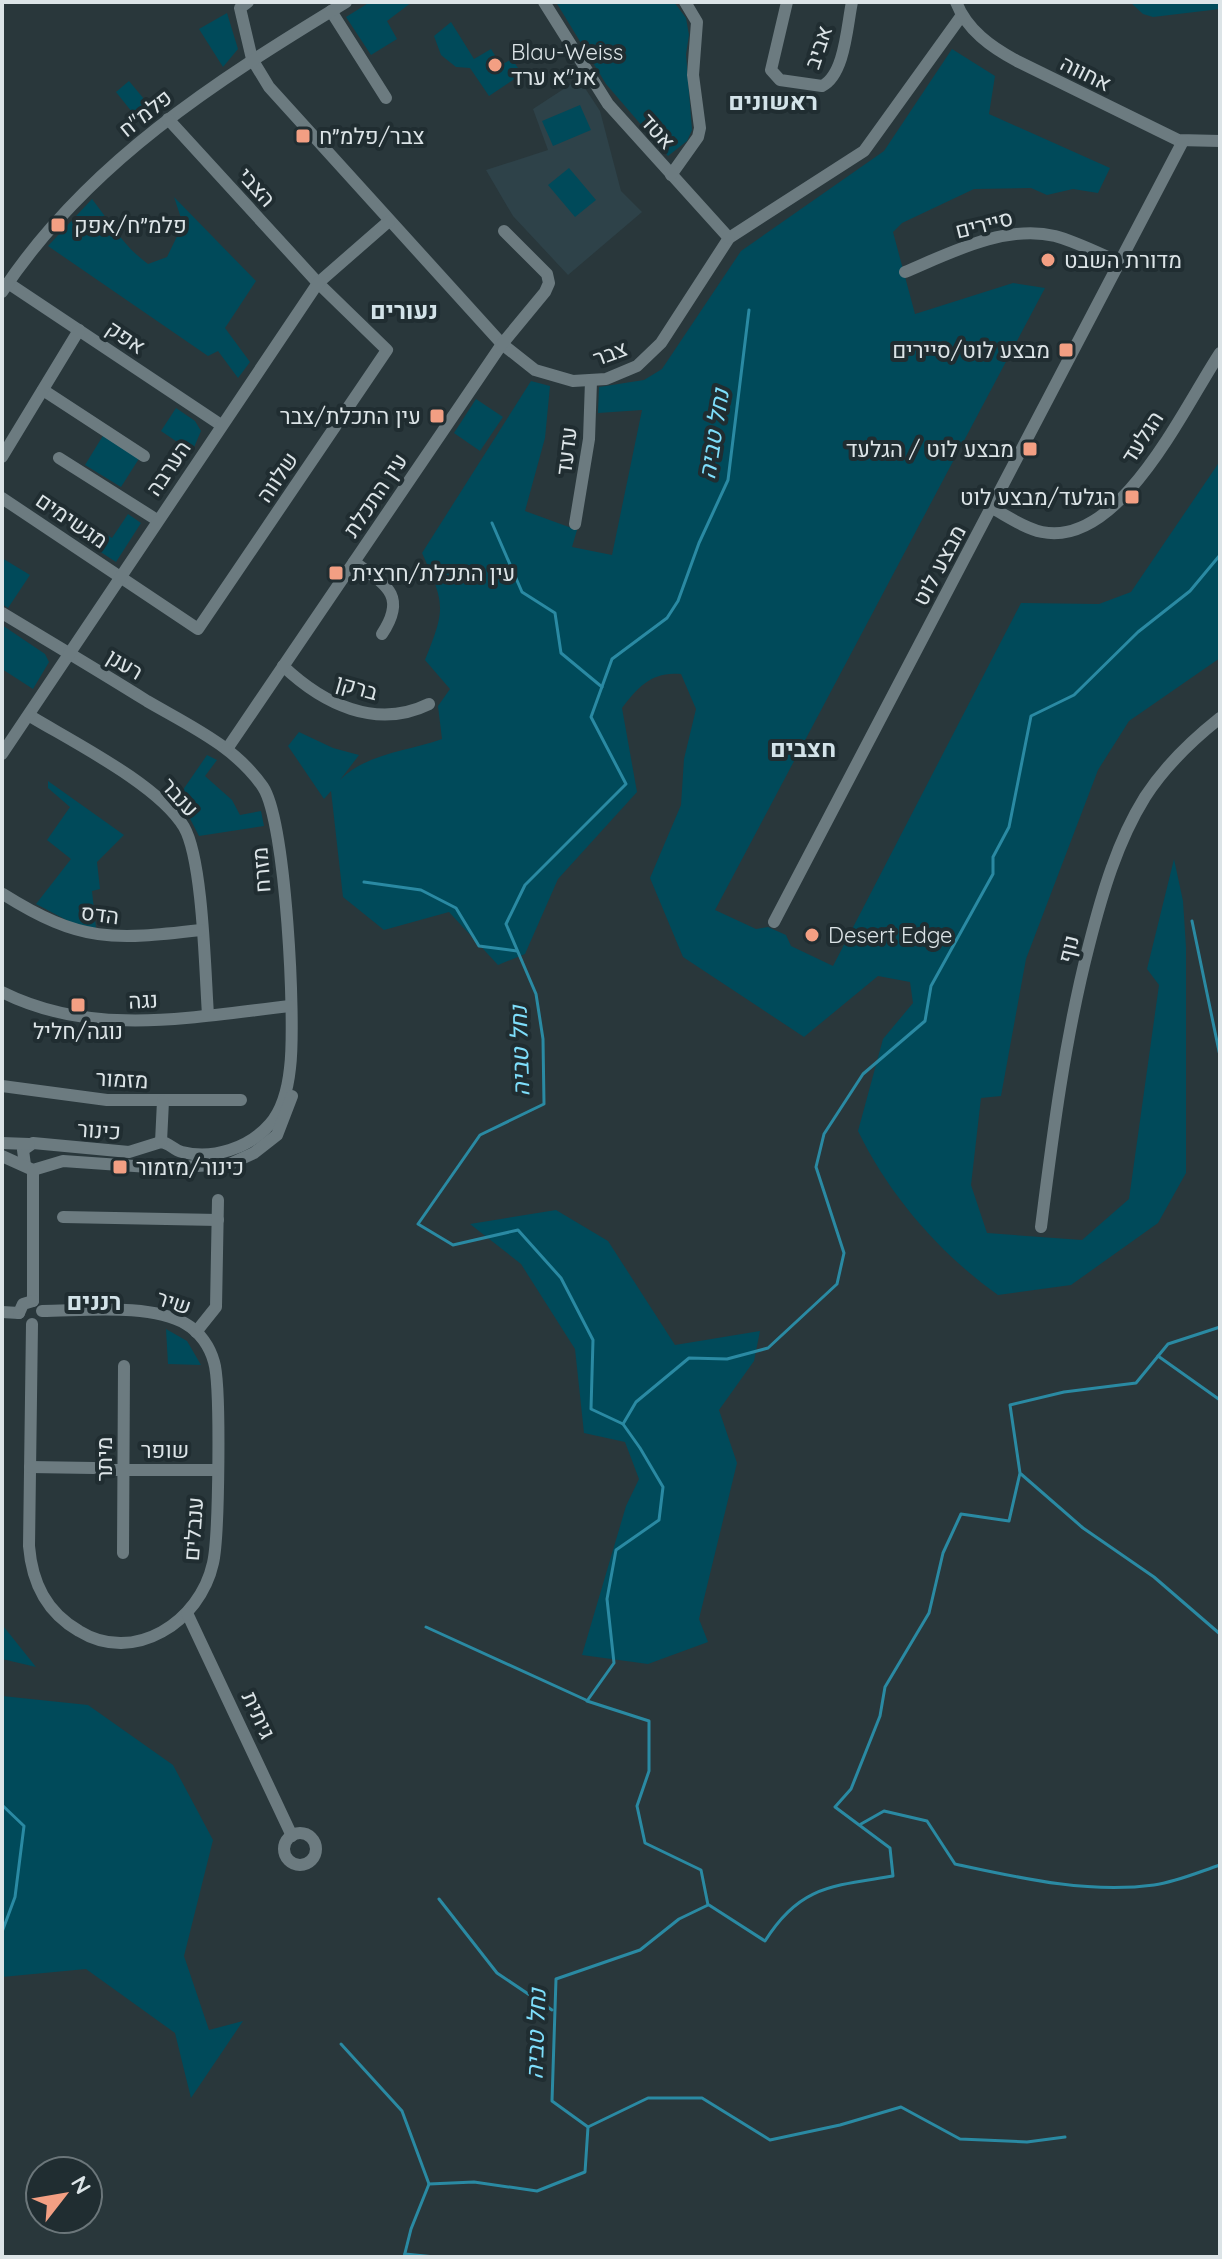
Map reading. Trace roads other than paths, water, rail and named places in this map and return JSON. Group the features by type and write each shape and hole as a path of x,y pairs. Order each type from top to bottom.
{"street":[{"name":"צבר","path":"248,2 240,8 252,59 269,87 389,221 502,344 535,370 552,378 591,381 623,374 649,357 729,238 864,151 962,15"},
{"name":"פלמ\"ח","path":"5,288 67,208 168,119 252,59 346,2"},
{"name":"אטד","path":"544,2 608,104 729,238"},
{"path":"671,175 698,137 700,128 693,75 697,22 685,2"},
{"name":"אביב","path":"787,2 771,70 780,80 822,86 833,79 852,2"},
{"name":"אחווה","path":"956,2 962,15 998,51 1183,141 1220,141"},
{"path":"331,11 386,98"},
{"name":"הצבי","path":"168,119 318,283"},
{"name":"מבצע לוט","path":"774,922 1183,141"},
{"name":"הערבה","path":"2,754 318,283 389,221"},
{"name":"עין התכלת","path":"227,749 502,344 549,283 547,274 504,231"},
{"name":"סיירים","path":"905,272 982,242 1034,233 1055,236 1119,262"},
{"name":"שלווה","path":"120,576 198,629 354,399 387,350 318,283"},
{"name":"אפק","path":"5,288 79,330 221,425"},
{"path":"2,457 79,330"},
{"name":"הגלעד","path":"992,508 1041,532 1071,531 1098,520 1122,500 1139,479 1220,353"},
{"name":"עדעד","path":"575,524 589,439 591,381"},
{"path":"43,390 144,456"},
{"path":"59,458 157,520"},
{"name":"מגשימים","path":"2,498 120,576"},
{"path":"354,562 382,582 392,594 394,615 382,634"},
{"name":"רענן","path":"2,613 227,749"},
{"name":"ברקן","path":"283,666 316,694 357,711 403,714 429,704"},
{"name":"ענבר","path":"30,716 153,793 176,817 191,844 208,1015"},
{"name":"נוף","path":"1041,1227 1064,1051 1107,883 1124,838 1146,796 1180,751 1220,718"},
{"name":"מזרח","path":"171,1165 230,1164 254,1153 277,1135 295,1085 277,821 263,787 227,749"},
{"name":"הדס","path":"3,894 48,921 92,936 142,937 201,930"},
{"name":"נגה","path":"2,992 37,1007 88,1020 138,1022 290,1006"},
{"name":"מזרח","path":"174,1149 199,1154 226,1151 248,1142 268,1126 281,1105 290,1067 290,1006"},
{"name":"מזמור","path":"2,1086 107,1100 241,1100"},
{"path":"157,1144 174,1149 175,1157 171,1165 155,1167 149,1157 157,1144 163,1101"},
{"name":"כינור","path":"2,1143 129,1152 157,1144"},
{"path":"19,1313 24,1322 32,1324 40,1319 34,1167 22,1154 35,1145 48,1155 34,1167"},
{"name":"כינור","path":"2,1156 34,1167 63,1161 155,1167"},
{"path":"196,1332 216,1307 218,1200"},
{"path":"63,1217 218,1220"},
{"path":"19,1313 23,1304 38,1306"},
{"name":"שיר","path":"38,1306 150,1313 176,1319 196,1332"},
{"path":"2,1312 19,1313"},
{"name":"ענבלים","path":"32,1324 31,1566 41,1593 57,1616 90,1637 127,1644 163,1631 187,1613 204,1586 213,1562 215,1363 196,1332"},
{"name":"מיתר","path":"123,1553 119,1470 124,1366"},
{"path":"30,1467 94,1468"},
{"name":"שופר","path":"119,1470 216,1470"},
{"name":"גיתית","path":"187,1613 292,1836"}],"waterway":[{"name":"נחל טביה","path":"404,2257 411,2229 429,2184 474,2182 537,2191 585,2172 588,2127 552,2101 556,1979 640,1950 679,1919 708,1905 701,1870 645,1843 637,1806 649,1771 649,1721 587,1701 614,1663 607,1599 616,1550 659,1520 663,1487 623,1424 591,1409 593,1340 561,1278 518,1230 453,1245 418,1224 480,1135 544,1104 543,1039 536,994 506,924 525,885 626,784 591,717 612,659 667,618 678,601 699,543 728,480 749,310"},
{"path":"492,523 522,592 555,613 561,653 602,687"},
{"path":"623,1424 636,1402 689,1358 727,1359 768,1348 837,1284 844,1253 816,1167 824,1134 863,1074 925,1021 931,986 993,874 993,857 1009,827 1031,716 1074,695 1138,632 1190,591 1220,555"},
{"path":"364,882 421,890 456,908 479,946 517,951"},
{"path":"1192,921 1220,1056"},
{"path":"709,1905 765,1941 791,1909 805,1898 835,1886 893,1876 890,1848 835,1807 851,1789 880,1716 885,1687 929,1613 943,1553 961,1514 1009,1521 1020,1473 1010,1405 1064,1392 1136,1383 1168,1344 1220,1327"},
{"path":"1158,1356 1220,1400"},
{"path":"1021,1474 1083,1528 1154,1577 1220,1634"},
{"path":"426,1627 586,1700"},
{"path":"2,1805 24,1826 15,1897 2,1932"},
{"path":"861,1824 884,1811 927,1821 955,1864 1079,1886 1154,1885 1220,1865"},
{"path":"439,1899 497,1973 552,2010"},
{"path":"341,2044 402,2111 429,2184"},
{"path":"588,2127 648,2098 702,2098 770,2140 840,2125 901,2107 960,2139 1027,2142 1065,2137"},
{"path":"405,2254 435,2257"}],"place":[{"name":"Blau-Weiss אנ\"א ערד","path":"495,65"},
{"name":"צבר/פלמ״ח","path":"303,136"},
{"name":"פלמ״ח/אפק","path":"58,225"},
{"name":"מדורת השבט","path":"1048,260"},
{"name":"מבצע לוט/סיירים","path":"1066,350"},
{"name":"עין התכלת/צבר","path":"437,416"},
{"name":"מבצע לוט / הגלעד","path":"1030,449"},
{"name":"הגלעד/מבצע לוט","path":"1132,497"},
{"name":"עין התכלת/חרצית","path":"336,573"},
{"name":"Desert Edge","path":"812,935"},
{"name":"נוגה/חליל","path":"78,1005"},
{"name":"כינור/מזמור","path":"120,1167"}],"district":[{"name":"ראשונים","path":"773,102"},
{"name":"נעורים","path":"404,311"},
{"name":"חצבים","path":"803,749"},
{"name":"רננים","path":"94,1302"}]}
